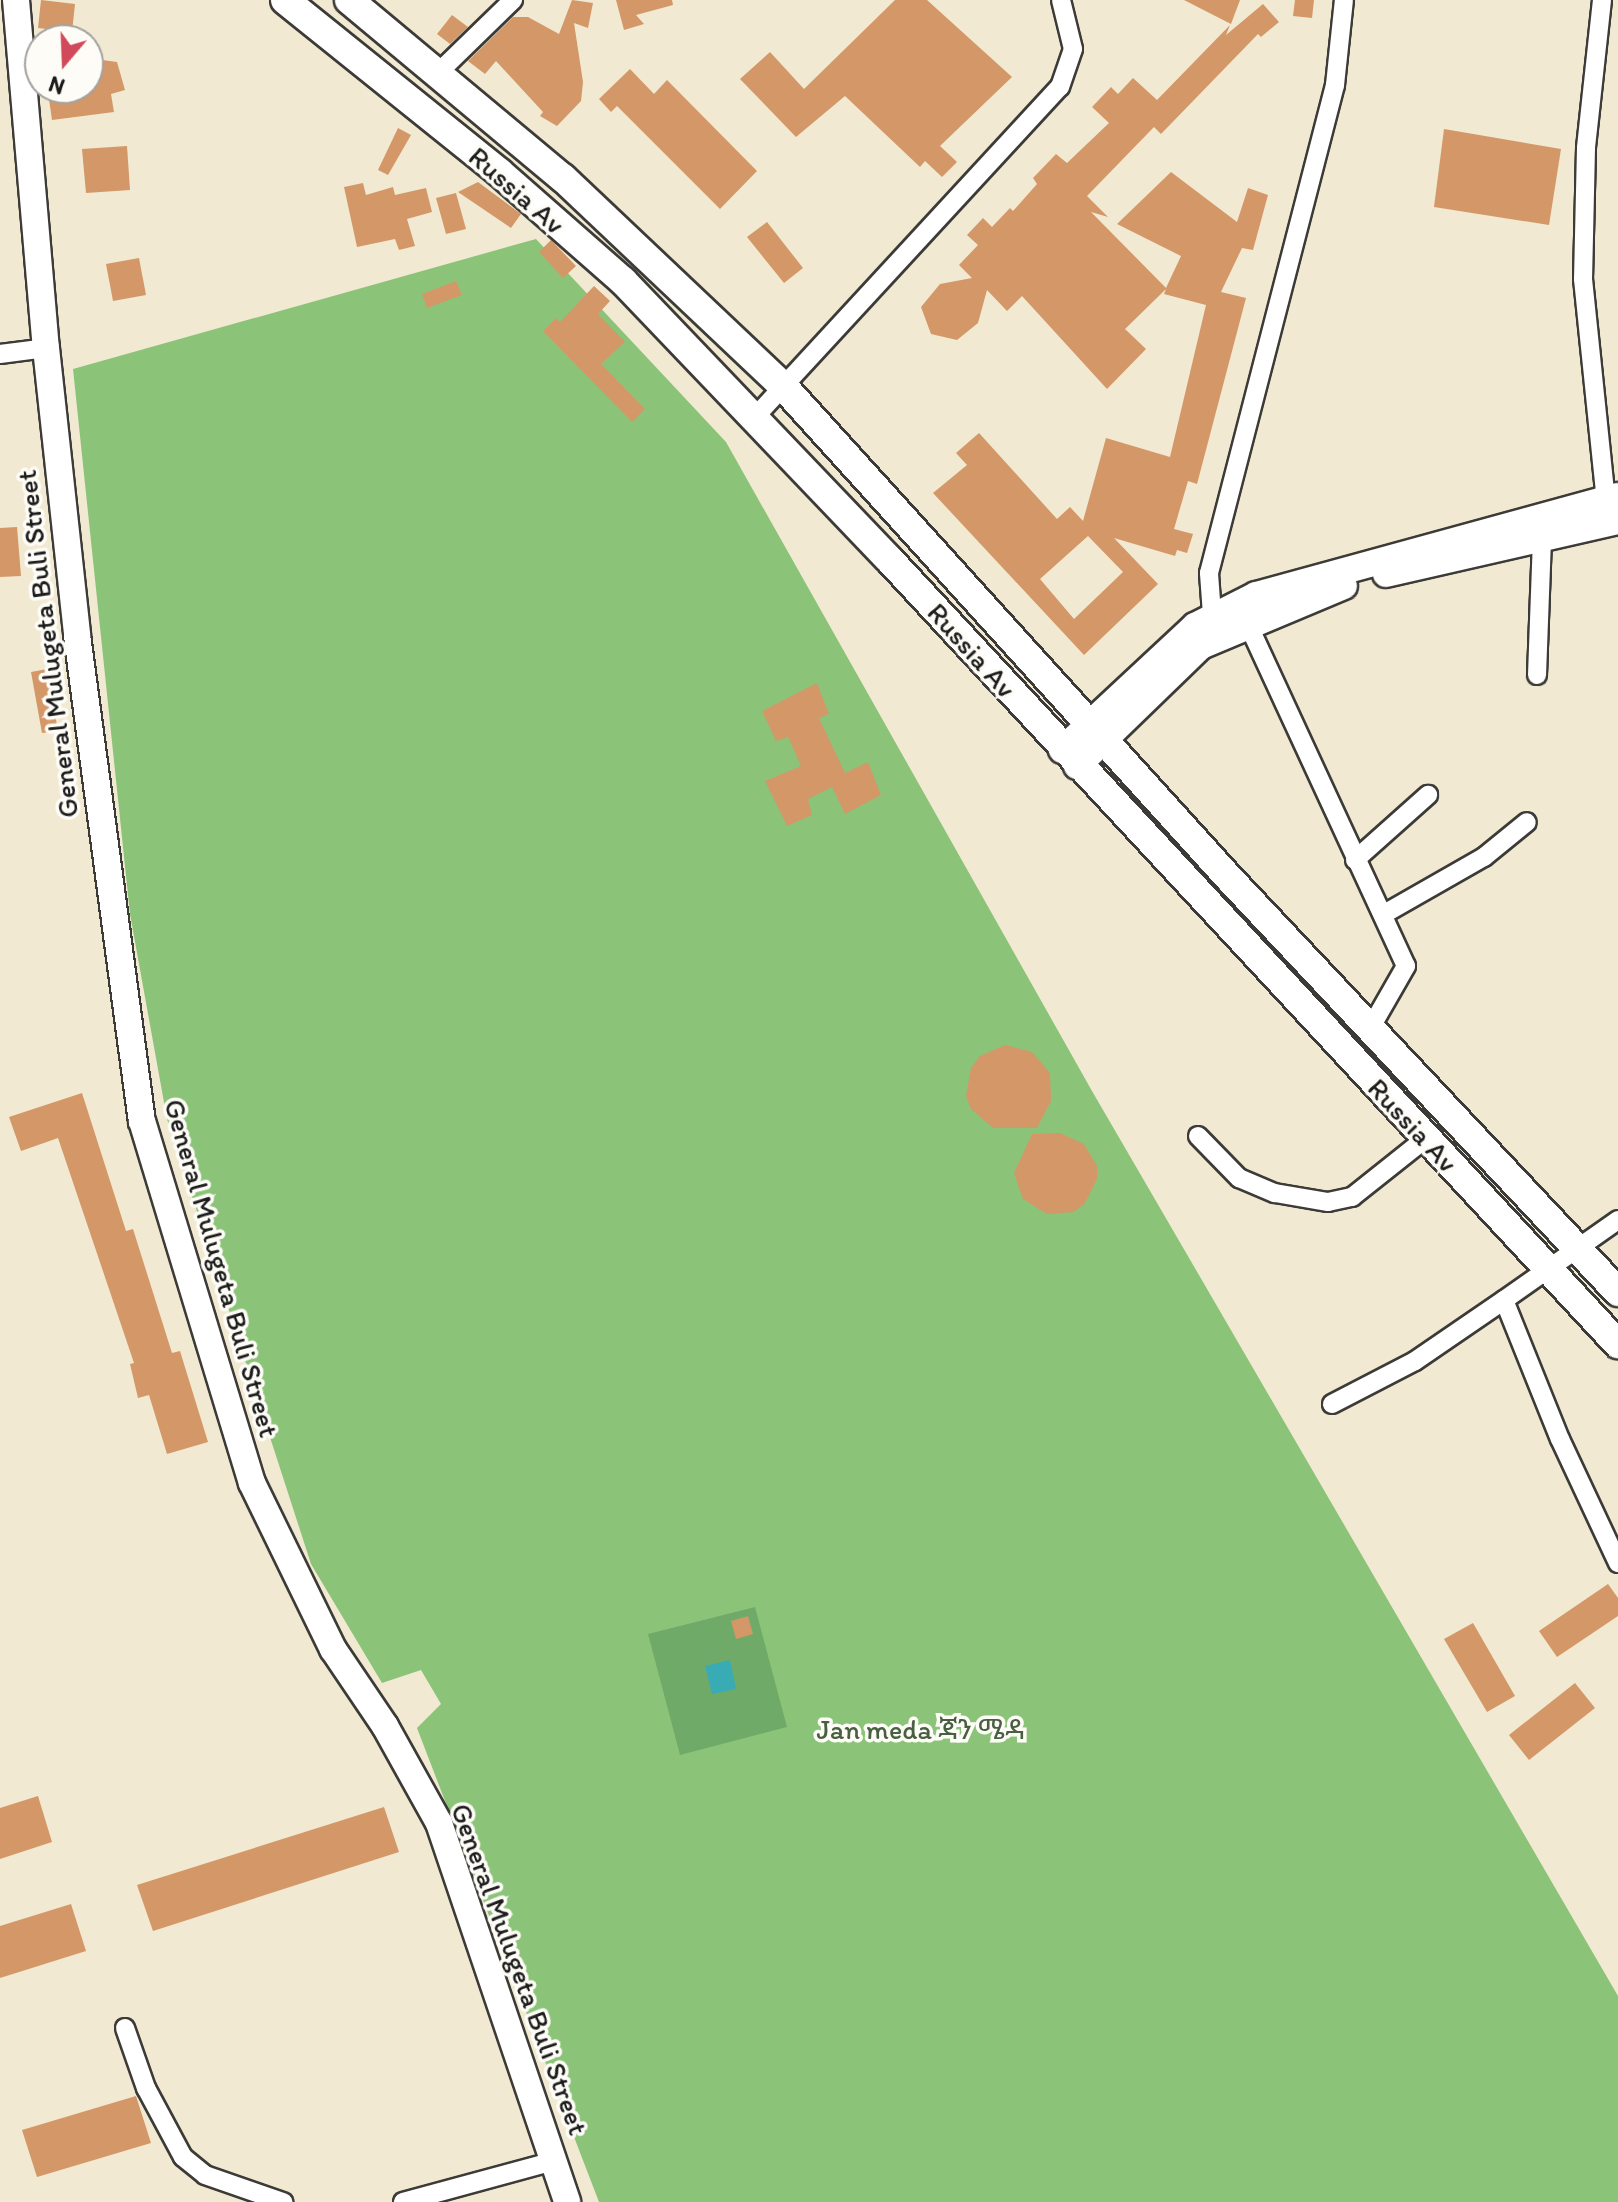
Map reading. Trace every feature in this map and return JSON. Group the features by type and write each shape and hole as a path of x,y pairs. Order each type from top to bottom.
{"main road":[{"name":"General Mulugeta Buli Street","path":"16,0 46,348 105,863 142,1121 252,1483 333,1649 385,1726 439,1823 567,2202"},
{"name":"Russia Av","path":"285,0 623,281 755,417 1618,1344"},
{"name":"Russia Av","path":"349,0 440,71 646,253 783,386 1099,733 1618,1292"},
{"path":"373,71 400,38"},
{"path":"1213,628 1247,622 1319,593 1473,543 1542,537 1613,510"},
{"path":"1070,758 1201,646 1213,628 1295,581 1613,510"}],"street":[{"path":"440,71 513,0"},
{"path":"755,417 1060,87 1073,49 1061,0"},
{"path":"1213,628 1209,573 1335,85 1344,0"},
{"path":"1602,0 1586,148 1583,279 1595,436 1613,510"},
{"path":"0,354 46,348"},
{"path":"1537,675 1542,537"},
{"path":"1247,622 1355,860 1384,914 1407,972 1371,1027"},
{"path":"1355,860 1428,795"},
{"path":"1384,914 1484,857 1527,822"},
{"path":"1198,1136 1239,1178 1275,1193 1328,1202 1352,1197 1425,1139"},
{"path":"1332,1404 1415,1361 1618,1220"},
{"path":"1504,1300 1560,1439 1618,1563"},
{"path":"125,2028 146,2088 183,2157 205,2175 283,2202"},
{"path":"403,2202 554,2161"}],"green space":[{"name":"Jan meda ጃን ሜዳ","path":"536,239 726,442 1092,1091 1618,1996 1618,2202 599,2202 417,1728 441,1704 421,1670 382,1683 311,1564 167,1119 130,914 73,369"},
{"path":"755,1607 787,1727 680,1755 648,1634"}],"water":[{"path":"730,1660 736,1689 712,1694 705,1666"}],"building":[{"path":"41,0 75,4 73,24 38,24"},
{"path":"572,0 593,3 588,28 574,23 583,82 581,101 557,126 540,116 543,112 496,61 485,74 468,61 513,17 528,17 559,34"},
{"path":"616,0 672,0 673,5 636,15 644,24 624,30"},
{"path":"895,0 927,0 1012,77 940,146 957,162 942,177 925,161 920,167 845,96 796,137 740,79 770,52 804,89"},
{"path":"1184,0 1240,0 1231,24"},
{"path":"1295,0 1314,0 1312,18 1293,16"},
{"path":"1263,4 1279,22 1261,37 1258,34 1161,134 1154,127 1087,196 1108,217 1091,212 1166,288 1181,256 1117,224 1171,172 1237,222 1248,188 1268,195 1253,250 1242,248 1221,292 1246,298 1197,484 1188,481 1174,529 1193,534 1187,553 1177,550 1175,556 1114,538 1158,584 1084,655 933,493 967,465 956,453 979,433 1057,519 1070,507 1083,521 1106,438 1170,457 1206,305 1164,294 1166,289 1125,329 1146,349 1107,389 1022,296 1007,311 987,290 978,323 957,340 931,334 921,307 940,284 972,278 959,265 978,245 967,235 983,218 992,227 1010,208 1013,211 1037,184 1033,178 1056,154 1067,163 1109,123 1092,107 1111,87 1118,94 1133,78 1157,100 1230,25 1226,35","holes":["1088,536 1123,572 1074,619 1040,579"]},
{"path":"452,15 468,27 450,44 437,34"},
{"path":"104,60 117,62 125,90 111,94 114,112 52,120 50,104 104,104"},
{"path":"630,69 654,94 667,80 757,171 720,209 617,106 611,112 599,99"},
{"path":"398,128 411,135 388,175 378,170"},
{"path":"1444,129 1561,149 1549,225 1434,207"},
{"path":"127,146 130,190 86,193 82,149"},
{"path":"478,182 521,214 511,228 458,192"},
{"path":"363,183 366,195 393,187 395,195 426,188 432,212 407,219 415,246 399,250 395,239 357,247 344,187"},
{"path":"456,193 466,229 446,234 436,198"},
{"path":"767,222 803,268 784,283 747,237"},
{"path":"551,240 576,266 563,278 539,252"},
{"path":"139,258 146,295 113,301 106,264"},
{"path":"456,281 462,295 427,308 422,294"},
{"path":"594,286 610,301 598,314 625,342 601,364 645,409 632,422 543,331 556,318 560,322"},
{"path":"17,527 21,576 0,577 0,528"},
{"path":"47,669 58,731 42,733 31,672"},
{"path":"817,683 829,714 819,718 845,773 868,762 881,795 845,814 832,787 808,799 812,815 787,826 765,781 801,766 788,737 776,741 762,711"},
{"path":"1005,1045 1032,1052 1050,1073 1051,1101 1037,1128 993,1128 971,1109 966,1096 971,1068 980,1056"},
{"path":"82,1093 126,1231 133,1229 172,1353 180,1351 208,1442 167,1454 149,1395 138,1398 130,1364 134,1363 58,1138 21,1151 9,1117"},
{"path":"1060,1133 1084,1144 1097,1166 1097,1179 1085,1203 1074,1212 1047,1214 1023,1199 1014,1173 1032,1134"},
{"path":"1608,1584 1618,1598 1618,1616 1557,1657 1539,1631"},
{"path":"748,1616 753,1634 736,1639 731,1621"},
{"path":"1473,1623 1515,1696 1487,1712 1444,1639"},
{"path":"1575,1683 1595,1708 1529,1760 1509,1735"},
{"path":"38,1796 52,1842 0,1859 0,1808"},
{"path":"384,1807 399,1852 153,1931 137,1885"},
{"path":"71,1904 86,1951 0,1978 0,1926"},
{"path":"136,2096 151,2143 37,2177 22,2130"}]}
